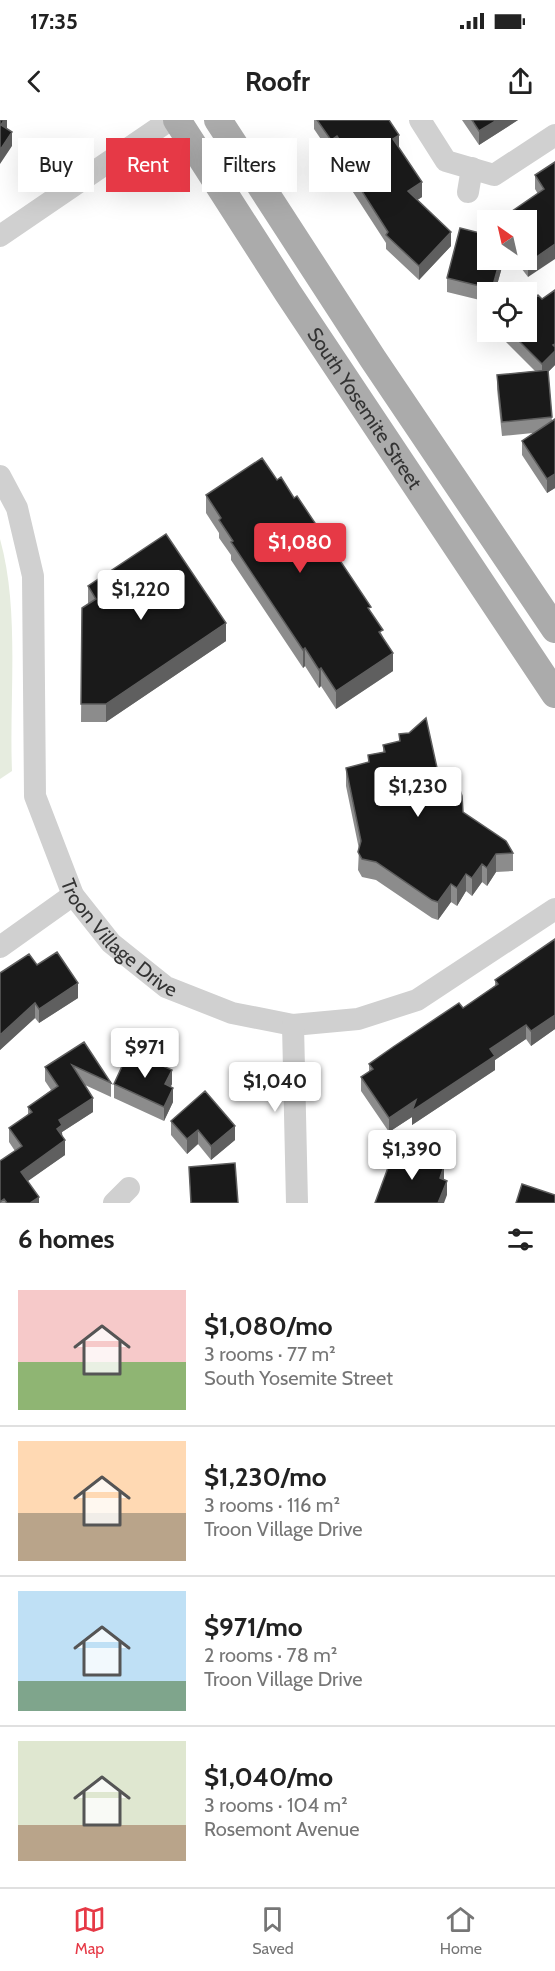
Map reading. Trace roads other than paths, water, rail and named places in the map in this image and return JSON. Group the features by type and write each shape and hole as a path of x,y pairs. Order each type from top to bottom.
{"main road":[{"name":"South Yosemite Street","path":"177,120 288,293 555,694"},
{"name":"South Yosemite Street","path":"218,120 373,359 555,629"}],"street":[{"path":"0,236 170,120"},
{"path":"420,120 446,161 494,175 555,135"},
{"path":"468,192 472,168"},
{"name":"Troon Village Drive","path":"0,476 17,508 33,576 35,796 73,895 111,943 166,987 232,1013 293,1025 358,1019 417,1000 555,909"},
{"path":"0,947 73,895"},
{"path":"293,1025 297,1203"}]}
